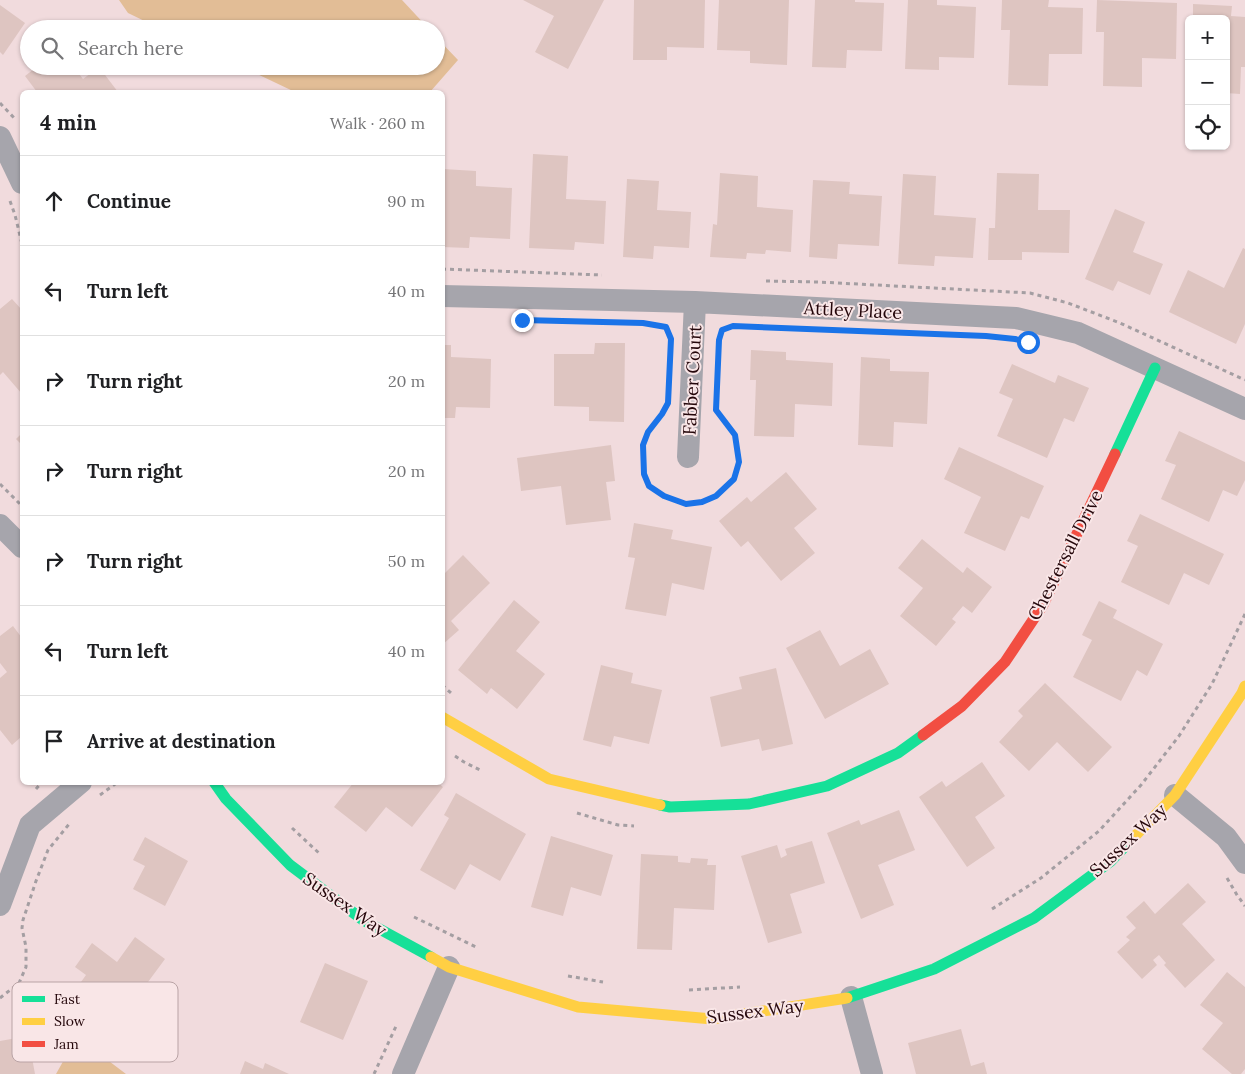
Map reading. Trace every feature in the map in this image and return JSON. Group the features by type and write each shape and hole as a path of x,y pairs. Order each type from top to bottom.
{"street":[{"path":"0,137 16,191"},
{"name":"Attley Place","path":"445,296 695,302 1016,318 1078,333 1245,409"},
{"name":"Fabber Court","path":"688,457 695,302"},
{"name":"Chestersall Drive","path":"445,719 549,779 670,807 750,804 827,786 898,753 962,706 1005,662 1043,605 1155,368"},
{"path":"0,525 20,545"},
{"name":"Sussex Way","path":"216,785 226,799 290,865 363,920 449,967 578,1007 712,1019 851,998 934,969 1034,918 1111,861 1175,795 1242,694 1245,686"},
{"path":"0,905 30,825 87,791"},
{"path":"1175,795 1226,837 1245,863"},
{"path":"403,1074 449,967"},
{"path":"851,998 872,1074"}],"path":[{"path":"0,103 18,122"},
{"path":"16,191 15,216 20,236"},
{"path":"650,324 666,327 671,339"},
{"path":"668,403 648,432 643,445 644,474 649,486 664,496 686,504 702,502 716,496 734,479 739,462 735,435 716,410 719,340 722,330 733,326"},
{"path":"0,484 20,504"},
{"path":"985,914 1041,878 1099,831 1141,785 1179,736 1212,684 1245,614"},
{"path":"445,688 455,696"},
{"path":"450,752 490,776"},
{"path":"87,791 100,795 114,785"},
{"path":"572,812 618,825 638,826"},
{"path":"20,982 26,967 26,947 22,928 23,920 36,881 48,850 76,817"},
{"path":"291,827 327,860"},
{"path":"408,914 477,948"},
{"path":"560,974 608,983"},
{"path":"684,990 740,987"},
{"path":"0,998 12,989"},
{"path":"374,1074 397,1024"}],"shaded area":[{"path":"119,0 402,0 421,20 142,20 128,13"},
{"path":"445,46 458,60 445,75"},
{"path":"259,75 445,75 432,90 291,90"},
{"path":"63,1062 110,1062 126,1074 56,1074"}],"building":[{"path":"523,0 604,0 568,69 535,52 554,16"},
{"path":"634,0 705,0 704,48 667,47 667,60 633,60"},
{"path":"719,0 789,0 787,65 750,63 750,51 717,50"},
{"path":"815,0 855,0 855,2 884,3 882,51 847,50 846,68 812,67"},
{"path":"908,0 937,0 937,5 976,7 974,58 939,57 939,70 905,69"},
{"path":"1002,0 1049,0 1048,7 1083,8 1082,54 1049,54 1048,86 1008,85 1010,30 1001,30"},
{"path":"1097,0 1177,3 1176,59 1142,58 1142,87 1103,86 1104,32 1096,32"},
{"path":"1193,4 1232,6 1231,16 1245,17 1245,67 1241,67 1240,94 1230,93 1230,15 1193,15"},
{"path":"0,5 21,20 20,30 3,55 0,52"},
{"path":"80,75 83,79 88,75 105,75 116,90 36,90 25,76"},
{"path":"533,154 568,156 566,199 606,201 604,244 575,242 574,250 529,248"},
{"path":"445,169 476,171 476,186 512,188 510,239 470,237 469,248 445,247"},
{"path":"720,173 758,176 757,207 793,210 791,252 766,250 765,254 747,253 746,259 710,257 713,224 717,225"},
{"path":"997,173 1039,174 1038,210 1070,210 1069,253 1022,252 1022,260 988,260 989,228 995,228"},
{"path":"903,174 936,176 934,215 976,218 973,258 935,256 934,266 898,264"},
{"path":"627,179 659,181 657,210 691,212 689,248 654,246 653,259 623,257"},
{"path":"813,180 850,182 849,194 882,196 879,246 838,244 837,259 809,257"},
{"path":"1115,209 1145,222 1133,252 1163,264 1150,295 1118,281 1113,291 1085,279"},
{"path":"1243,248 1245,249 1245,324 1236,344 1169,312 1188,270 1224,288"},
{"path":"12,299 20,308 20,392 3,372 0,375 0,309"},
{"path":"595,343 625,343 624,422 589,421 589,407 554,406 554,354 594,354"},
{"path":"445,345 451,345 451,357 491,359 490,408 456,407 455,418 445,418"},
{"path":"751,350 786,352 786,360 833,363 832,406 795,404 794,437 754,436 756,380 750,380"},
{"path":"861,357 890,359 890,371 929,372 927,424 894,422 893,447 858,445"},
{"path":"1012,364 1055,383 1058,375 1089,388 1074,422 1064,418 1047,458 997,436 1013,399 999,393"},
{"path":"1179,431 1245,462 1245,480 1237,496 1223,490 1209,522 1161,499 1176,465 1165,461"},
{"path":"20,435 20,443 16,439"},
{"path":"611,445 615,481 606,482 611,520 566,525 561,486 521,491 517,458"},
{"path":"959,447 1044,486 1029,519 1021,516 1005,551 964,533 981,497 944,479"},
{"path":"786,472 817,509 794,528 815,553 781,581 748,541 741,547 719,521 747,497 751,502"},
{"path":"1140,514 1224,554 1209,585 1184,573 1169,605 1121,582 1138,546 1127,541"},
{"path":"634,523 673,530 671,539 712,547 704,590 672,583 666,616 625,609 635,558 628,557"},
{"path":"922,539 963,573 967,567 992,587 972,613 963,606 952,619 956,622 936,646 900,616 923,588 898,568"},
{"path":"463,555 490,583 451,621 459,630 445,642 445,573"},
{"path":"514,600 540,622 516,651 545,674 517,709 491,688 487,694 458,670"},
{"path":"1099,601 1117,610 1113,618 1163,644 1147,676 1137,670 1121,701 1073,677 1092,640 1082,635"},
{"path":"13,626 20,635 20,738 12,745 0,730 0,678 7,672 0,663 0,636"},
{"path":"820,630 840,666 870,649 889,684 825,719 786,648"},
{"path":"601,665 633,673 631,683 662,690 649,744 614,736 611,747 583,740"},
{"path":"776,668 793,744 762,751 759,739 721,747 710,697 742,689 739,677"},
{"path":"1045,683 1112,747 1088,772 1057,742 1029,771 999,742 1023,716 1018,711"},
{"path":"982,762 1005,796 975,817 995,848 967,867 919,797 942,781 946,787"},
{"path":"352,785 441,785 443,787 412,827 386,807 366,832 334,807"},
{"path":"456,793 526,834 500,881 470,864 455,890 420,870 449,818 444,815"},
{"path":"899,810 915,850 878,865 894,905 861,919 827,833 859,820 861,825"},
{"path":"551,836 613,855 601,896 571,887 563,916 531,907"},
{"path":"145,837 188,861 165,906 133,889 145,866 133,860"},
{"path":"812,841 825,883 790,894 802,933 768,943 741,856 777,845 781,858 787,855 785,849"},
{"path":"641,854 678,856 678,862 690,863 691,858 708,859 707,865 716,865 714,910 674,908 672,950 637,949"},
{"path":"1188,883 1206,902 1182,924 1215,960 1185,988 1164,965 1166,963 1159,955 1153,960 1157,965 1142,979 1117,952 1130,940 1126,937 1136,928 1126,917 1144,901 1155,914"},
{"path":"135,937 165,959 148,982 81,982 86,975 75,967 92,943 117,962"},
{"path":"325,963 368,981 343,1040 300,1022"},
{"path":"1227,972 1245,987 1245,1069 1241,1074 1232,1074 1202,1049 1223,1023 1200,1005"},
{"path":"961,1029 971,1066 984,1062 987,1074 916,1074 908,1043"},
{"path":"12,1039 12,1062 33,1062 35,1074 0,1074 0,1041"},
{"path":"245,1061 263,1069 265,1063 289,1074 240,1074"}],"traffic: fast":[{"path":"1115,454 1155,368"},
{"path":"660,805 670,807 749,804 827,786 898,753 923,735"},
{"path":"216,785 226,799 290,865 363,920 431,957"},
{"path":"847,998 934,969 1034,918 1111,861 1133,838"}],"traffic: slow":[{"path":"1133,838 1175,795 1245,686"},
{"path":"445,719 549,779 660,805"},
{"path":"431,957 449,967 578,1007 712,1019 847,998"}],"traffic: jam":[{"path":"923,735 962,706 1005,662 1043,605 1115,454"}],"route":[{"path":"522,320 643,323 666,327 671,339 668,403 648,432 643,445 644,474 649,486 664,496 686,504 702,502 716,496 734,479 739,462 735,435 716,410 719,340 722,330 733,326 986,336 1028,342"}]}
